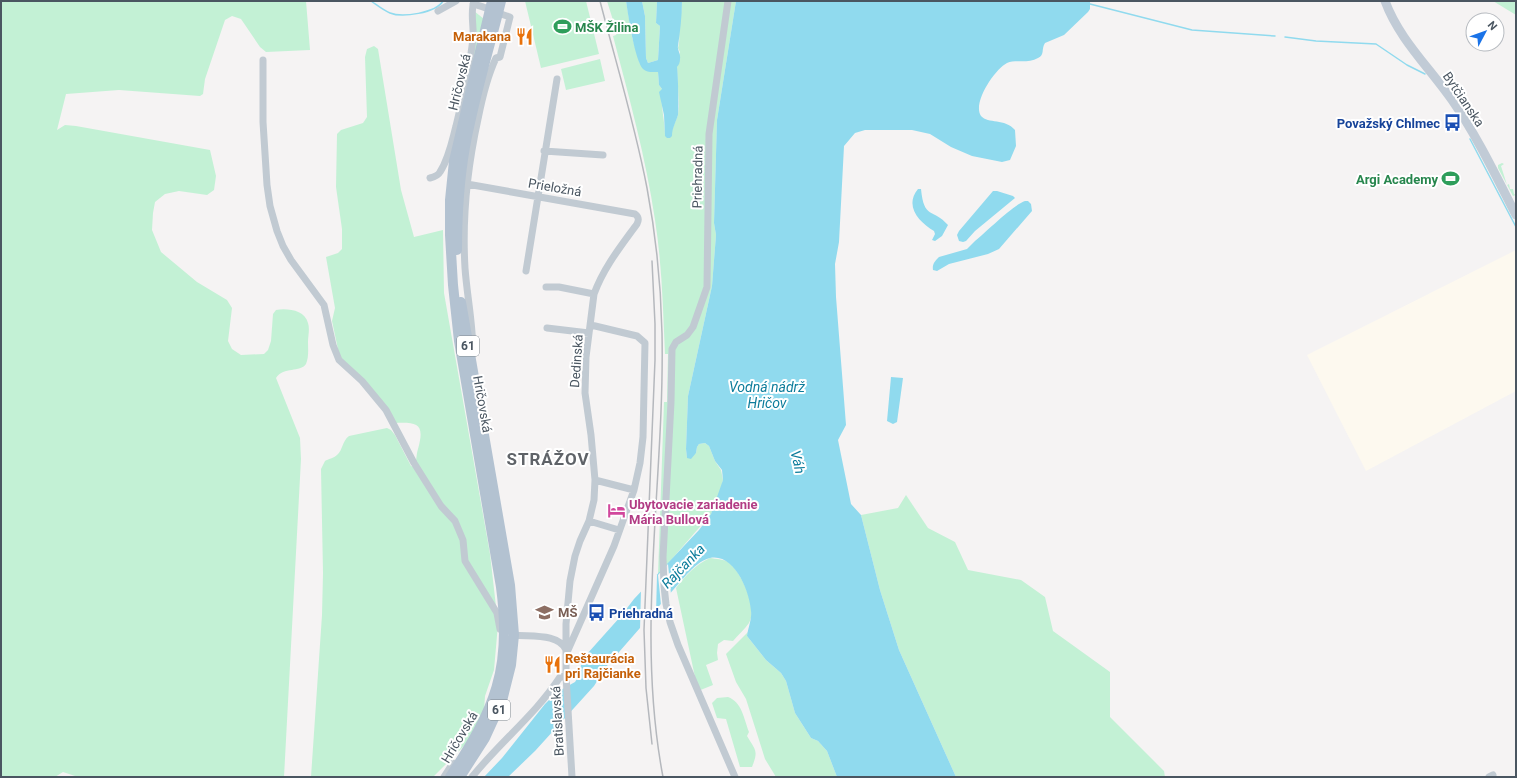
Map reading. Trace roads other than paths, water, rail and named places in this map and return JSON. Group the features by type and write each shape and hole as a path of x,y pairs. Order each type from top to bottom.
{"main road":[{"name":"Hričovská","path":"450,777 471,745 489,711 500,677 505,641 504,608 501,587 459,342 453,285 450,235 450,200 454,161 493,8 501,1"},
{"name":"Bytčianska","path":"1385,1 1394,20 1409,44 1461,113 1516,215"},
{"name":"Hričovská","path":"460,777 485,738 502,702 511,665 514,635 510,585 462,308 459,284 457,235 465,148 473,107 491,57 493,8"}],"street":[{"path":"438,11 456,1"},
{"name":"Priehradná","path":"728,1 710,134 707,287 692,329 687,335 674,344 672,349 671,403 663,567 666,604 680,652 735,777"},
{"path":"430,178 435,177 440,173 449,153 455,130 470,62 473,37 471,12 474,2 493,8"},
{"name":"Hričovská","path":"474,371 473,337 467,294 464,248 467,184 470,155 491,68 491,57 500,57 510,17 493,8"},
{"name":"Hričovská","path":"262,60 263,122 267,185 270,206 283,246 291,260 324,305 333,345 340,360 362,381 386,410 414,463 441,506 455,521 463,540 465,561 494,608 499,619 500,634 498,653 490,695 475,728 444,777"},
{"path":"526,270 544,151 557,79"},
{"path":"544,151 603,155"},
{"name":"Prieložná","path":"467,184 635,214 638,216"},
{"name":"Dedinská","path":"567,652 566,624 570,581 580,541 589,521 594,500 591,435 585,393 589,333 594,294 608,264 638,224 638,216"},
{"path":"546,287 565,288 594,294"},
{"path":"567,652 619,530 634,490 640,462 643,437 646,344 637,336 591,325"},
{"path":"547,328 589,333"},
{"path":"594,480 634,490"},
{"path":"589,521 619,530"},
{"path":"514,635 554,639 562,643 567,652"},
{"name":"Bratislavská","path":"567,652 572,777"},
{"path":"472,777 499,745 524,721 552,688 560,676 567,679"}],"water":[{"path":"626,1 642,1 645,16 646,58 648,63 658,60 660,26 656,23 657,1 682,1 678,48 680,60 677,67 678,115 673,128 672,136 670,138 665,136 664,115 659,92 662,89 659,85 658,72 646,71 640,64 632,37"},
{"name":"Vodná nádrž Hričov","path":"736,1 1090,1 1090,9 1088,12 1064,35 1045,43 1040,57 1030,61 1014,61 1007,63 1002,66 986,87 980,103 979,110 981,116 988,120 1002,122 1011,126 1015,130 1016,146 1010,160 1002,162 972,156 951,147 930,134 912,130 865,130 855,133 844,146 839,242 835,264 836,297 846,425 838,440 851,504 861,515 880,590 899,650 956,777 837,777 827,751 818,741 811,738 795,713 786,681 781,673 766,660 747,636 751,611 748,594 740,576 727,562 719,558 710,558 700,562 687,574 606,667 594,686 535,751 508,777 484,777 502,758 545,704 557,692 575,682 587,654 634,599 699,530 711,514 723,480 722,470 715,461 709,446 705,443 699,444 696,453 691,459 687,458 686,449 688,396 712,286 716,235 714,223 717,120"},
{"path":"918,189 921,189 922,199 927,210 948,225 942,236 935,241 932,240 935,234 934,231 923,223 915,213 913,207 912,201"},
{"path":"993,191 1013,196 1015,198 975,231 966,241 959,241 957,235 959,231"},
{"path":"1025,201 1028,201 1031,204 1032,211 999,249 988,254 949,264 937,271 933,270 933,264 939,257 967,249 1007,213"},
{"path":"891,377 903,378 897,422 893,424 887,421"}],"waterway":[{"path":"371,1 390,13 402,15 410,15 433,9 443,1"},
{"path":"1090,4 1192,30 1275,36"},
{"path":"1285,37 1316,41 1376,44 1407,65 1425,74"},
{"path":"1470,139 1516,227"}],"railway":[{"path":"600,1 642,164 658,260 662,333 662,389 653,555 651,666 655,722 663,777"},
{"path":"652,261 655,360 644,630 646,688 652,744"}],"place":[{"name":"MŠK Žilina","path":"562,27"},
{"name":"Marakana","path":"524,36"},
{"name":"Považský Chlmec","path":"1453,123"},
{"name":"Argi Academy","path":"1451,179"},
{"name":"Ubytovacie zariadenie Mária Bullová","path":"616,511"},
{"name":"MŠ","path":"545,612"},
{"name":"Priehradná","path":"596,613"},
{"name":"Reštaurácia pri Rajčianke","path":"552,665"}],"district":[{"name":"STRÁŽOV","path":"548,459"}],"water label":[{"name":"Váh","path":"798,462"},
{"name":"Rajčanka","path":"683,566"}]}
